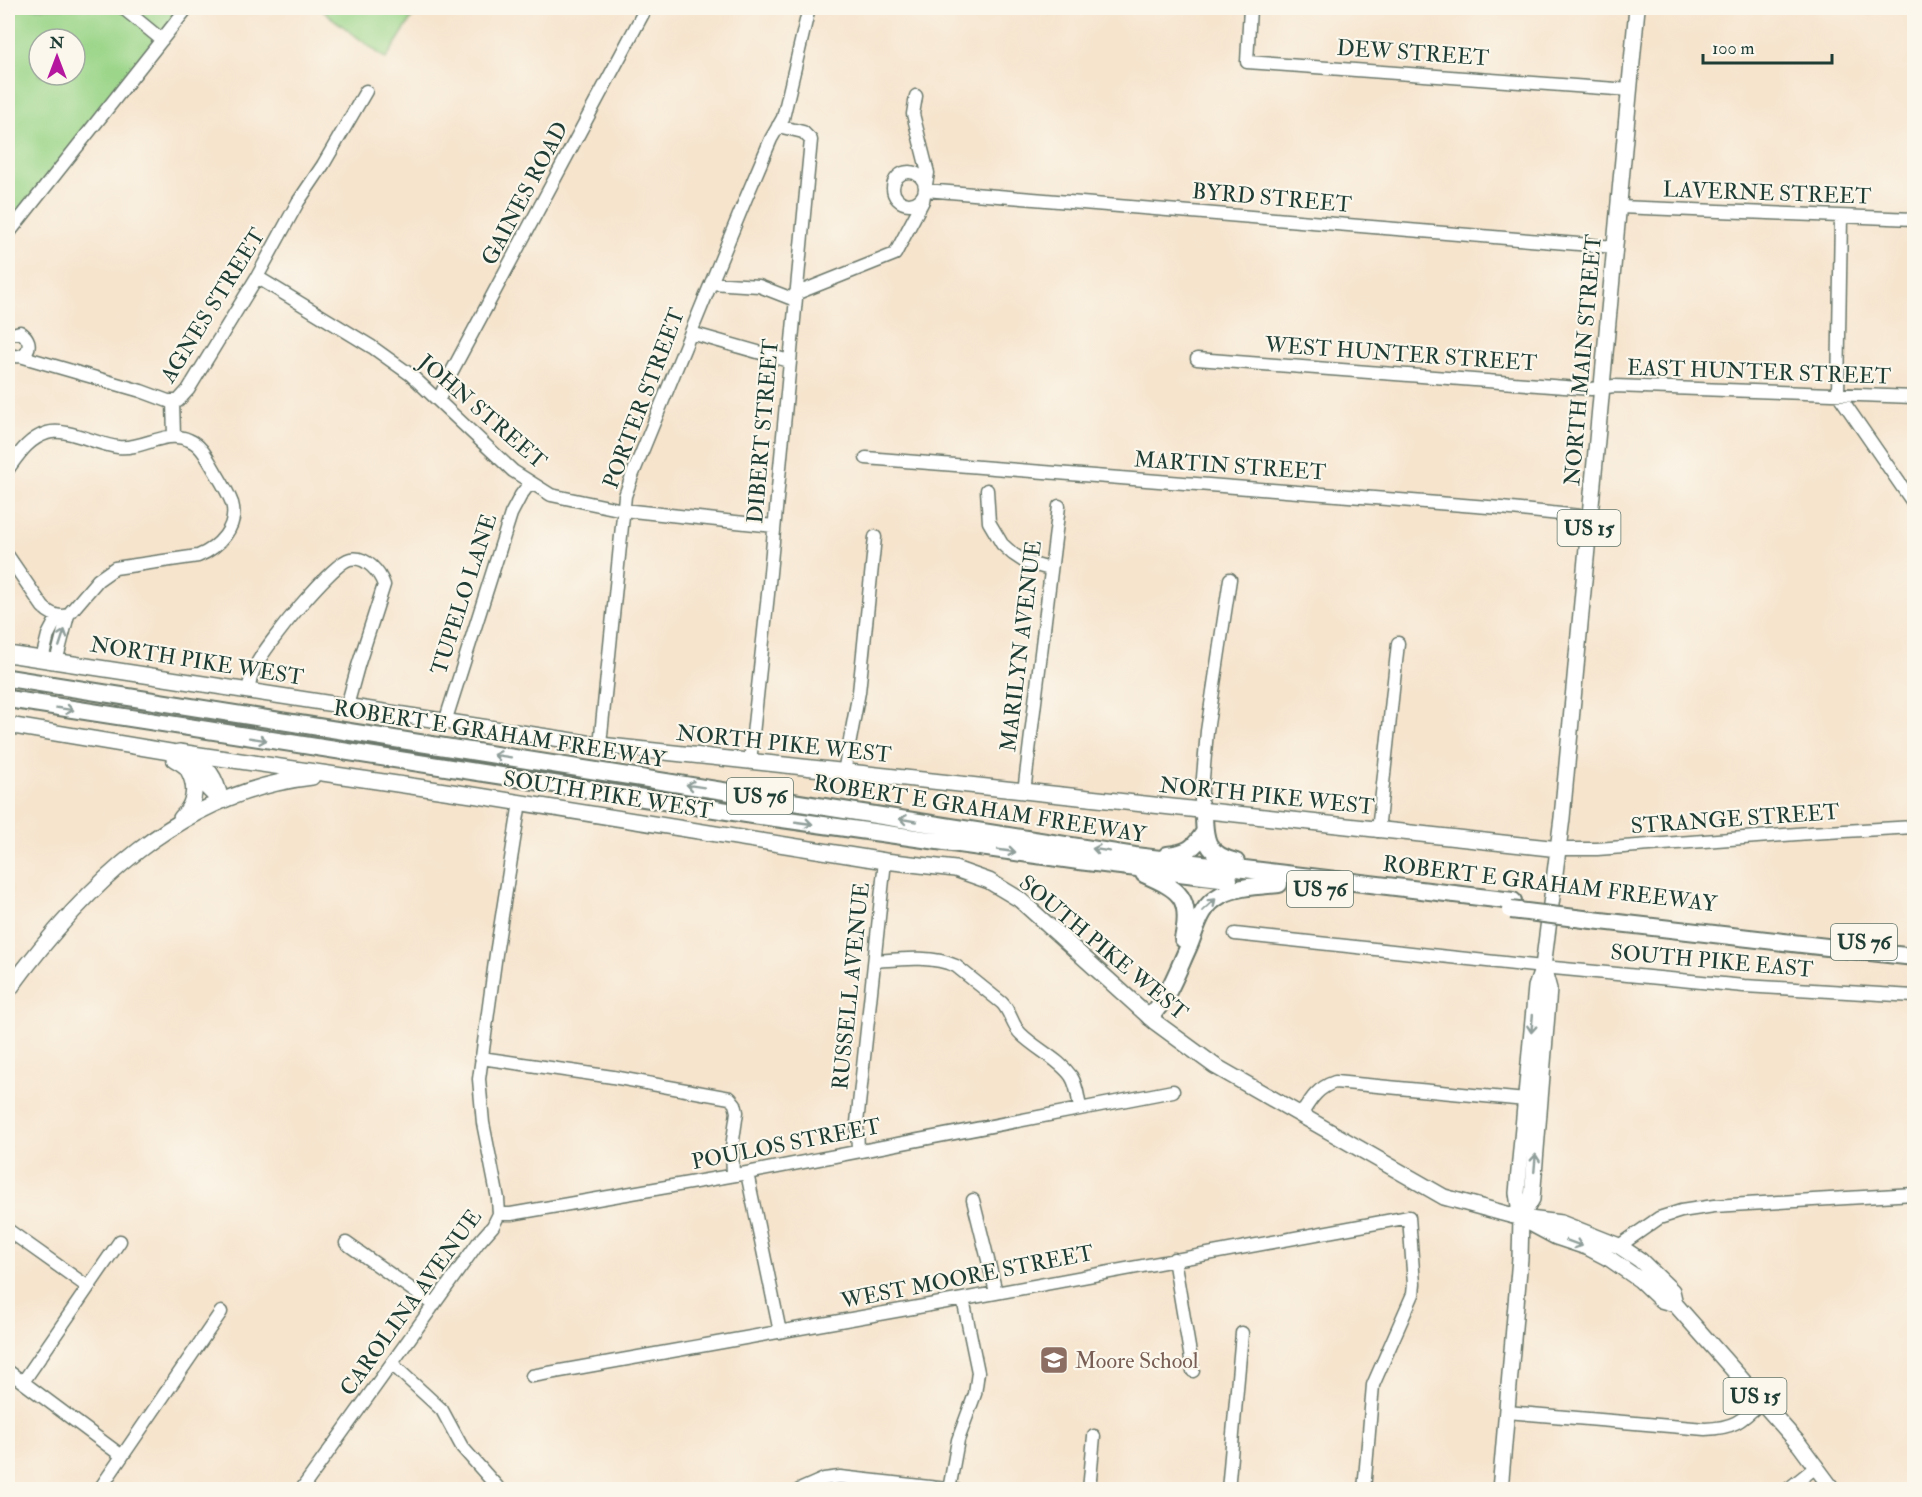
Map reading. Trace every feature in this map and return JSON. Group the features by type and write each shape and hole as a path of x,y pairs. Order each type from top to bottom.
{"highway":[{"name":"ROBERT E GRAHAM FREEWAY","path":"8,678 1132,861"},
{"name":"ROBERT E GRAHAM FREEWAY","path":"8,699 753,815 1813,941 1914,957"},
{"path":"1204,812 1204,831 1207,842 1216,854 1226,860 1277,878"},
{"path":"1132,861 1182,854 1194,845 1204,831"},
{"path":"1132,861 1179,893 1187,915 1175,976"},
{"path":"1150,1017 1163,1001 1189,946 1201,913 1209,903 1221,895 1277,878"},
{"name":"ROBERT E GRAHAM FREEWAY","path":"1813,941 1914,947"}],"main road":[{"name":"NORTH MAIN STREET","path":"1543,967 1559,849 1637,8"},
{"name":"NORTH PIKE WEST","path":"8,654 600,745 1559,849"},
{"path":"8,725 155,749 199,762 216,782 221,801"},
{"path":"182,758 336,775"},
{"path":"173,826 189,810 195,793 194,783 182,758"},
{"path":"8,991 55,930 83,899 142,846 173,826 221,801 253,789 286,780 336,775"},
{"name":"SOUTH PIKE WEST","path":"336,775 520,802 885,861 955,869 989,881 1018,899 1150,1017 1215,1065 1444,1197 1521,1218"},
{"path":"1500,1490 1520,1258 1521,1218 1517,1193 1536,987 1543,967"},
{"path":"1521,1218 1532,1199 1549,989 1543,967"},
{"path":"1521,1218 1561,1223 1619,1246 1640,1260 1674,1297 1661,1300 1640,1280 1610,1259 1588,1248 1556,1237 1521,1218"},
{"name":"US 15","path":"1674,1297 1761,1402 1783,1425 1833,1490"}],"street":[{"path":"123,8 162,40"},
{"path":"8,234 187,8"},
{"name":"GAINES ROAD","path":"439,399 646,8"},
{"name":"PORTER STREET","path":"600,745 623,510 632,476 746,198 781,122 809,8"},
{"name":"DEW STREET","path":"1250,8 1247,62 1630,90"},
{"name":"AGNES STREET","path":"8,354 173,402 178,401 188,390 257,277 298,202 366,91"},
{"path":"711,283 759,286 795,297 895,254 923,201 928,173 913,114 916,96"},
{"name":"DIBERT STREET","path":"750,762 810,140 803,132 781,122"},
{"name":"BYRD STREET","path":"925,190 1615,248"},
{"name":"LAVERNE STREET","path":"1619,207 1914,219"},
{"path":"1841,217 1838,394 1914,504"},
{"name":"JOHN STREET","path":"257,277 372,347 411,375 439,399 497,458 530,483 551,495 623,510 774,526"},
{"path":"8,335 16,332 26,337 28,347 20,356"},
{"path":"691,333 789,361"},
{"name":"WEST HUNTER STREET","path":"1197,359 1602,388"},
{"name":"EAST HUNTER STREET","path":"1602,388 1671,388 1914,398"},
{"path":"173,402 174,436"},
{"path":"8,469 25,445 38,436 50,432 61,432 120,447 135,447 159,438 174,436 197,444 232,505 231,524 227,533 219,544 198,556 115,568 98,580 63,616 49,660"},
{"name":"MARTIN STREET","path":"866,458 1590,517"},
{"name":"TUPELO LANE","path":"445,722 511,513 530,483"},
{"path":"987,490 989,522 1002,544 1025,562 1050,568"},
{"name":"MARILYN AVENUE","path":"1024,792 1059,506"},
{"path":"844,772 859,692 875,537"},
{"path":"8,556 48,612 63,616"},
{"path":"248,691 257,662 292,616 339,565 355,559 370,565 378,572 384,585 347,706"},
{"path":"1204,812 1201,801 1208,731 1230,579"},
{"path":"1378,831 1398,643"},
{"name":"CAROLINA AVENUE","path":"301,1490 478,1243 493,1226 499,1214 479,1097 481,1058 520,802"},
{"name":"STRANGE STREET","path":"1559,849 1597,849 1799,833 1914,827"},
{"name":"RUSSELL AVENUE","path":"858,1151 857,1123 885,861"},
{"name":"SOUTH PIKE EAST","path":"1235,934 1744,986 1914,996"},
{"path":"875,961 933,960 956,966 1008,1009 1020,1034 1065,1069 1076,1086 1080,1108"},
{"path":"481,1058 725,1096 733,1100 736,1108 732,1147 733,1175"},
{"path":"1301,1115 1319,1089 1335,1082 1526,1100"},
{"name":"POULOS STREET","path":"499,1214 511,1214 747,1173 1173,1091"},
{"path":"747,1173 780,1332"},
{"path":"1619,1246 1659,1218 1681,1211 1714,1206 1914,1194"},
{"path":"973,1200 996,1292"},
{"name":"WEST MOORE STREET","path":"532,1376 1409,1216 1413,1294 1373,1385 1364,1490"},
{"path":"8,1230 88,1287"},
{"path":"23,1382 120,1241"},
{"path":"346,1243 434,1305"},
{"path":"1174,1259 1193,1371"},
{"path":"949,1489 958,1440 978,1383 978,1372 963,1299"},
{"path":"99,1490 221,1312"},
{"path":"1228,1490 1242,1333"},
{"path":"392,1364 442,1410 462,1447 500,1490"},
{"path":"8,1371 122,1456"},
{"path":"1507,1412 1717,1429 1738,1424 1761,1402"},
{"path":"1089,1490 1094,1436"},
{"path":"1787,1490 1817,1467"},
{"path":"807,1488 824,1479 840,1477 956,1490"}],"green space":[{"path":"8,8 183,8 8,227"},
{"path":"319,8 418,8 386,59"}],"place":[{"name":"Moore School","path":"1054,1360"}]}
